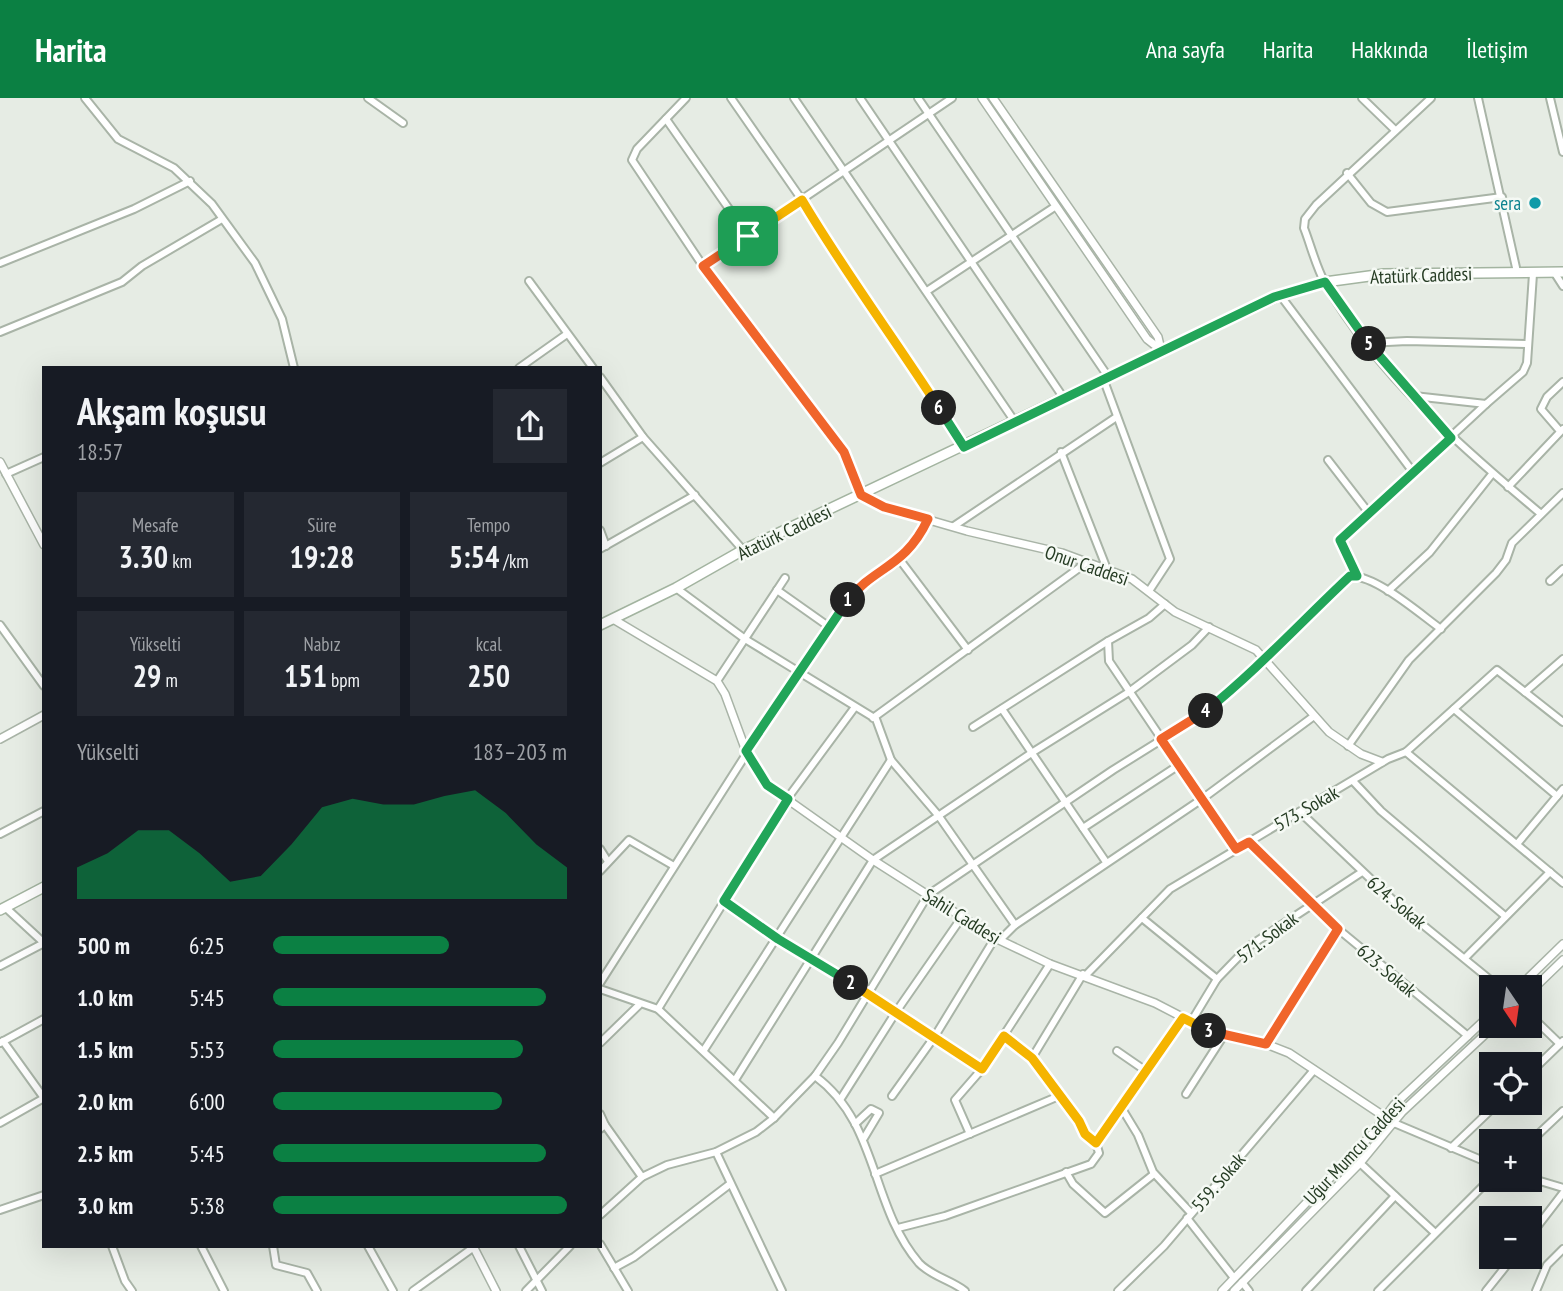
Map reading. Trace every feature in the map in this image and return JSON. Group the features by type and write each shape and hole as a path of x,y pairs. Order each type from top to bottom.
{"main road":[{"name":"Atatürk Caddesi","path":"602,624 676,588 743,550 1280,295 1325,282 1384,274 1558,272"},
{"path":"2,908 42,888"}],"street":[{"path":"369,98 403,123"},
{"path":"686,98 637,149 632,160 703,266 844,452 861,495"},
{"path":"731,98 802,200 834,254 885,324 964,447"},
{"path":"794,98 1016,422"},
{"path":"860,98 1063,397"},
{"path":"918,98 1105,376 1115,418 1170,559 1149,591"},
{"path":"703,266 952,98"},
{"path":"982,98 1147,340 1161,350"},
{"path":"993,98 1158,337 1161,350"},
{"path":"1362,98 1395,130"},
{"path":"1431,98 1347,173 1305,219 1304,228 1325,282 1368,343 1451,438 1541,514"},
{"path":"1478,98 1517,272"},
{"path":"1550,98 1563,152"},
{"path":"88,99 118,139 153,155 190,181 222,219 255,263 282,318 294,366"},
{"path":"666,119 748,236"},
{"path":"1347,173 1371,203 1387,212 1502,197"},
{"path":"0,263 134,209 190,181"},
{"path":"927,291 1056,206"},
{"path":"0,332 122,282 142,266 222,219"},
{"path":"1558,272 1563,286"},
{"path":"1357,576 1340,540 1523,372 1528,344 1533,274"},
{"path":"529,281 591,366"},
{"path":"1280,295 1413,472"},
{"path":"522,366 566,334"},
{"path":"1368,343 1407,341 1528,344"},
{"path":"602,381 643,437 743,550"},
{"path":"1508,487 1562,430 1541,409 1542,404 1561,387"},
{"path":"1414,396 1486,404"},
{"path":"954,526 1115,418"},
{"path":"602,462 643,437"},
{"path":"1061,452 1107,569"},
{"path":"6,474 42,458"},
{"path":"1328,460 1369,513"},
{"path":"0,462 42,541"},
{"path":"1388,591 1430,552 1492,474"},
{"path":"1348,746 1398,673 1496,573 1506,560 1512,543 1563,493"},
{"path":"603,547 695,495"},
{"name":"Onur Caddesi","path":"861,495 884,507 1062,553 1107,569 1149,591 1175,612 1256,650 1314,716 1348,746 1382,762"},
{"path":"602,983 746,751 828,626 855,592 900,560 914,544 928,519"},
{"path":"900,560 968,650"},
{"path":"873,718 1086,563"},
{"path":"1550,581 1563,569"},
{"path":"602,1213 642,1177 667,1165 716,1152 756,1132 774,1118 815,1076 928,895 1198,717 1266,660 1301,621 1350,576 1357,576 1388,591 1441,629"},
{"path":"613,619 717,681 785,578"},
{"path":"676,588 745,639 873,718 891,760 938,815 1014,925"},
{"path":"777,590 828,626"},
{"path":"973,727 1149,618 1165,604"},
{"path":"0,625 42,683"},
{"path":"735,1080 873,860 1033,752 1129,692 1192,645 1209,627"},
{"path":"1108,641 1109,661 1236,849"},
{"path":"1563,659 1525,692 1563,722"},
{"name":"573. Sokak","path":"1032,1058 1085,974 1170,889 1382,762 1406,752 1497,670 1525,692"},
{"name":"Sahil Caddesi","path":"717,681 725,694 746,751 767,785 839,838 998,939 1050,964 1085,974 1224,1035 1266,1044 1289,1053 1394,1123"},
{"path":"658,1009 788,799 855,707"},
{"path":"1002,709 1106,862"},
{"path":"1454,709 1556,796"},
{"path":"0,739 42,716"},
{"path":"892,1096 998,939 1014,925 1202,799 1314,716"},
{"path":"1406,752 1563,883"},
{"path":"704,1050 891,760"},
{"path":"1083,828 1179,765"},
{"path":"1353,781 1381,811 1504,916"},
{"path":"1517,844 1563,789"},
{"path":"0,834 42,812"},
{"name":"624. Sokak","path":"1300,812 1362,872 1485,975"},
{"path":"602,868 629,840 674,866"},
{"name":"623. Sokak","path":"1249,842 1338,929 1468,1036"},
{"path":"602,852 607,860"},
{"name":"571. Sokak","path":"1066,1172 1094,1161 1099,1153 1096,1143 1146,1071 1217,979 1248,947 1362,872"},
{"path":"1465,958 1549,872"},
{"path":"724,901 778,939 868,993 982,1069"},
{"path":"2,908 42,941"},
{"path":"840,1100 896,1012 962,917"},
{"path":"1142,918 1217,979"},
{"path":"1266,1044 1338,929"},
{"path":"0,967 42,944"},
{"path":"1532,975 1563,944"},
{"path":"1542,980 1563,960"},
{"path":"970,1134 955,1100 982,1069 1050,964"},
{"path":"602,987 639,1005 658,1009 774,1118"},
{"path":"602,1041 639,1005"},
{"path":"42,1020 1,1042 42,1095"},
{"name":"Uğur Mumcu Caddesi","path":"1234,1291 1238,1280 1385,1119 1394,1105 1479,1025"},
{"path":"1542,1026 1562,1043 1542,1062"},
{"path":"1186,1094 1224,1035"},
{"path":"1004,1036 1032,1058 1079,1121 1085,1134 1096,1143"},
{"name":"Uğur Mumcu Caddesi","path":"1222,1291 1238,1280 1360,1163 1394,1123 1482,1038"},
{"path":"1117,1051 1146,1071"},
{"name":"559. Sokak","path":"1118,1291 1155,1256 1314,1070"},
{"path":"815,1076 840,1100 864,1138 886,1207 921,1265 965,1291"},
{"path":"875,1174 1059,1096"},
{"path":"0,1123 42,1099"},
{"path":"1121,1107 1154,1174 1249,1291"},
{"path":"855,1124 871,1109 879,1112 864,1138"},
{"path":"1542,1131 1563,1111"},
{"path":"1451,1148 1485,1115"},
{"path":"1394,1123 1479,1159"},
{"path":"603,1127 642,1177"},
{"path":"716,1152 779,1290"},
{"path":"1360,1163 1434,1231"},
{"path":"898,1228 945,1216 1066,1172 1073,1184 1105,1213 1154,1174"},
{"path":"1542,1182 1563,1190 1542,1219"},
{"path":"614,1268 634,1258 730,1184"},
{"path":"1378,1291 1434,1231 1479,1189"},
{"path":"0,1210 42,1196"},
{"path":"1306,1291 1395,1196"},
{"path":"602,1247 628,1291"},
{"path":"113,1248 125,1281 132,1291"},
{"path":"202,1248 223,1291"},
{"path":"273,1248 276,1265 307,1273 317,1291"},
{"path":"369,1248 393,1291"},
{"path":"413,1291 471,1248"},
{"path":"475,1248 496,1291"},
{"path":"520,1248 542,1291"},
{"path":"526,1291 568,1248"},
{"path":"1536,1291 1547,1265 1563,1250"},
{"path":"1486,1291 1504,1269"}],"place":[{"name":"sera","path":"1535,203"}],"route":[{"path":"802,200 834,254 885,324 964,447 1107,375 1274,297 1325,282 1374,351 1451,438 1340,540 1357,576 1350,576 1301,621 1266,660 1251,670 1217,702 1161,739 1236,849 1249,842 1338,929 1266,1044 1211,1032 1183,1018 1169,1042 1096,1143 1085,1134 1079,1121 1032,1058 1004,1036 982,1069 868,993 778,939 724,901 788,799 767,785 756,772 746,751 843,606 855,592 900,560 914,544 928,519 884,507 861,495 844,452 703,266 748,236 802,200"}]}
